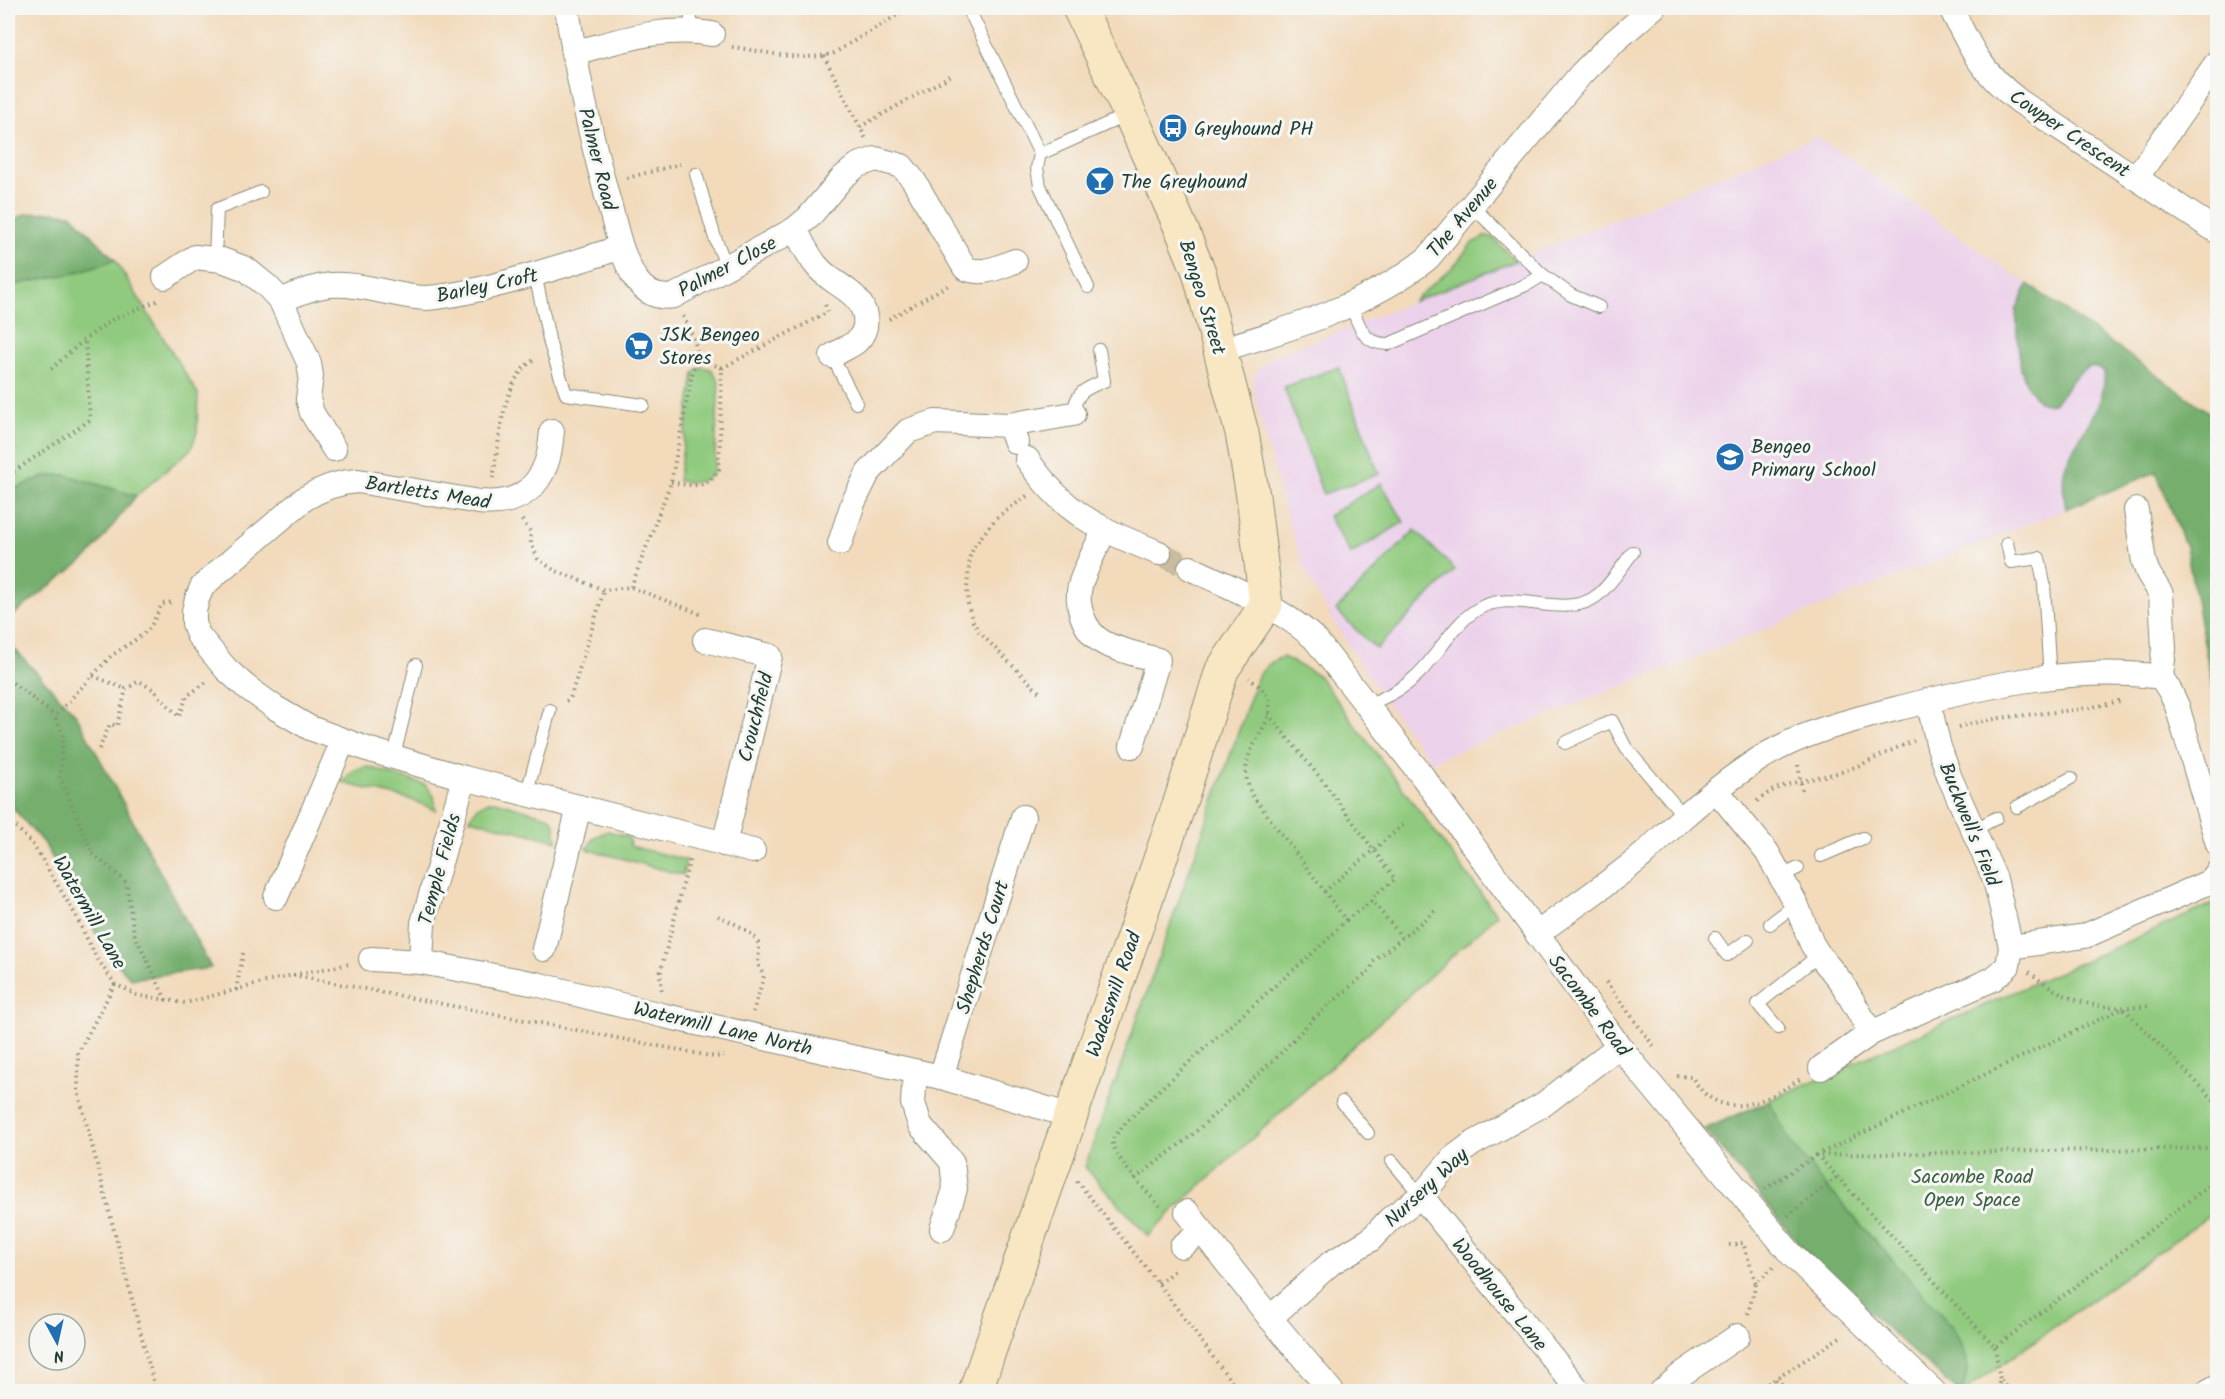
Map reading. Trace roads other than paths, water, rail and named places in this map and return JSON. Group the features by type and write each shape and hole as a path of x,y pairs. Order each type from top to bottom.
{"main road":[{"name":"Bengeo Street","path":"1079,8 1182,228 1199,272 1240,425 1253,496 1266,605"},
{"name":"Wadesmill Road","path":"975,1392 1182,796 1222,670 1266,605"}],"street":[{"name":"Palmer Road","path":"567,8 573,53 621,247 635,278 644,288 666,296"},
{"name":"The Avenue","path":"1220,350 1253,341 1350,303 1396,281 1428,258 1473,207 1581,74 1653,8"},
{"name":"Cowper Crescent","path":"1951,8 1974,54 1999,86 2217,232"},
{"path":"573,53 698,24"},
{"path":"2136,178 2217,61"},
{"name":"Palmer Close","path":"666,296 727,267 795,229 842,178 858,165 876,159 902,166 914,181 965,268 971,271 992,270 1015,261"},
{"name":"Palmer Close","path":"795,229 816,266 851,292 864,310 866,321 864,333 854,343 832,356"},
{"name":"Barley Croft","path":"280,301 302,291 334,283 356,285 406,296 424,298 445,296 571,265 621,247"},
{"path":"165,277 195,257 215,259 246,268 267,286 280,301 309,363 311,376 308,399 312,413 334,449"},
{"path":"840,543 853,503 868,473 908,431 935,422 1017,442 1073,414"},
{"name":"Bartletts Mead","path":"343,741 310,728 274,707 225,669 198,635 194,622 194,611 202,587 295,506 319,490 332,485 358,481 479,502 496,504 509,502 539,478 547,462 552,431"},
{"path":"1017,442 1044,483 1066,504 1104,531 1159,553"},
{"path":"2136,510 2144,562 2161,594 2164,649 2161,677 2177,706 2217,844"},
{"path":"1104,531 1080,584 1081,614 1085,624 1094,637 1106,644 1158,660 1132,746"},
{"name":"Sacombe Road","path":"1190,567 1266,605 1315,639 1424,777 1619,1046 1791,1254 1934,1392"},
{"name":"Crouchfield","path":"708,629 770,656 724,844"},
{"path":"1537,934 1643,855 1684,816 1751,764 1801,739 1840,724 2008,682 2096,674 2136,674 2161,677"},
{"name":"Buckwell's Field","path":"1928,701 1939,747 1950,778 1995,879 2011,947"},
{"path":"276,897 343,741 464,778 753,851"},
{"name":"Temple Fields","path":"421,962 423,923 464,778"},
{"path":"1717,791 1767,852 1790,872 1796,904 1806,931 1819,955 1842,982 1871,1033"},
{"path":"544,949 579,807"},
{"name":"Shepherds Court","path":"941,1077 1023,817"},
{"path":"1821,1068 1871,1033 1993,979 2008,966 2011,947 2085,936 2207,883 2217,875 2217,872"},
{"name":"Watermill Lane North","path":"371,959 421,962 536,984 941,1077 1071,1116"},
{"name":"Nursery Way","path":"1270,1318 1331,1263 1370,1240 1390,1219 1421,1196 1453,1158 1472,1144 1544,1104 1619,1046"},
{"path":"915,1072 913,1103 920,1125 952,1162 955,1189 942,1229"},
{"name":"Woodhouse Lane","path":"1421,1196 1580,1392"},
{"path":"1187,1212 1270,1318 1332,1392"},
{"path":"1182,1246 1202,1231"},
{"path":"1661,1392 1682,1374 1738,1336"},
{"path":"2207,1392 2217,1386"}],"lane":[{"path":"968,8 1041,153 1037,168 1040,186 1088,288"},
{"path":"1041,153 1130,114"},
{"path":"696,174 715,238 727,267"},
{"path":"215,259 216,209 261,192"},
{"path":"1473,207 1543,275 1571,295 1599,307"},
{"path":"535,274 553,353 566,394 643,405"},
{"path":"1350,303 1368,339 1379,344 1389,344 1528,284 1543,275"},
{"path":"1073,414 1074,403 1078,395 1085,388 1104,381 1099,350"},
{"path":"832,356 856,403"},
{"path":"2007,543 2011,562 2040,558 2044,584 2050,679"},
{"path":"1368,705 1400,689 1417,676 1460,624 1477,610 1506,601 1563,606 1581,603 1597,596 1633,552"},
{"path":"394,756 416,664"},
{"path":"526,792 550,710"},
{"path":"1564,743 1612,721 1626,748 1684,816"},
{"path":"2017,807 2072,778"},
{"path":"1974,830 1996,818"},
{"path":"1821,856 1863,838"},
{"path":"1770,924 1796,904"},
{"path":"1715,938 1727,955 1748,940"},
{"path":"1778,1028 1758,1004 1819,955"},
{"path":"1342,1102 1368,1133"},
{"path":"1392,1161 1421,1196"}],"tunnel":[{"path":"1159,553 1190,568"}],"place":[{"name":"Greyhound PH","path":"1173,128"},
{"name":"The Greyhound","path":"1100,181"},
{"name":"JSK Bengeo Stores","path":"639,346"},
{"name":"Bengeo Primary School","path":"1730,457"}],"park label":[{"name":"Sacombe Road Open Space","path":"1972,1188"}]}
